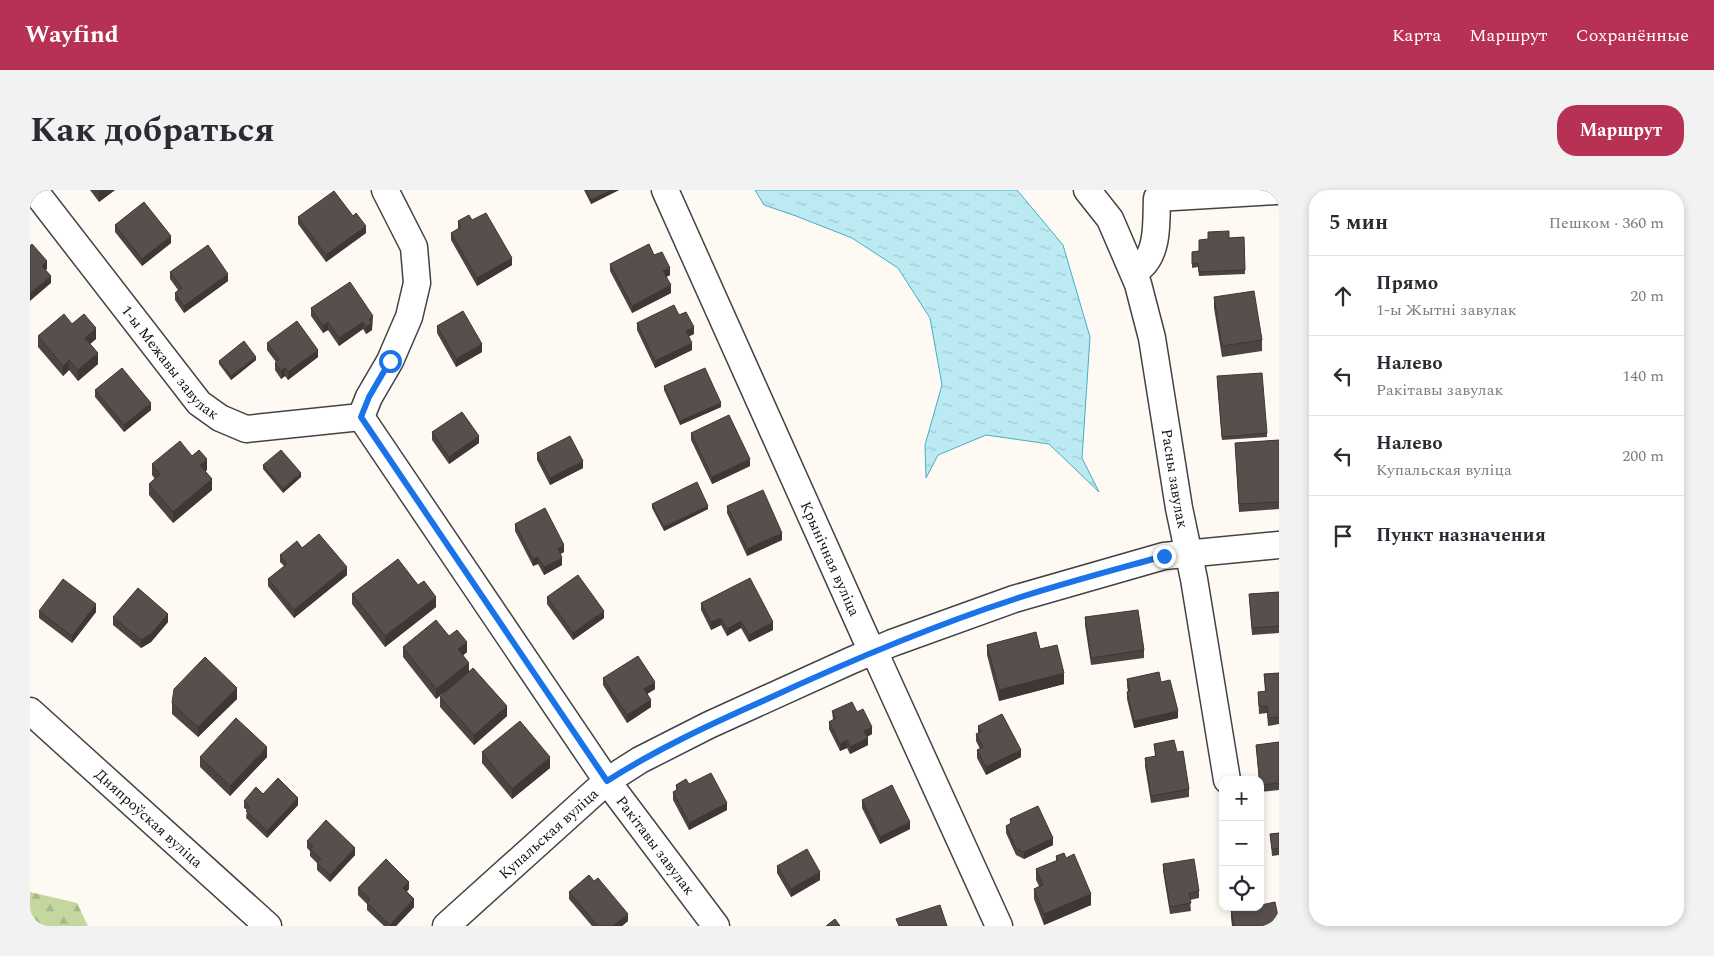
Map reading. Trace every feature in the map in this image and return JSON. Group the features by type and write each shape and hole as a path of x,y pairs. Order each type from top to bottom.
{"street":[{"name":"1-ы Межавы завулак","path":"34,190 199,402 220,418 246,429 361,417"},
{"path":"361,417 369,397 390,361 409,318 417,283 414,247 385,190"},
{"name":"Крынічная вуліца","path":"665,190 872,652 879,662 999,926"},
{"name":"Расны завулак","path":"1087,190 1110,219 1138,284 1152,338 1179,508 1189,553 1226,776"},
{"path":"1141,267 1147,262 1154,245 1157,198 1276,192 1278,190"},
{"name":"Ракітавы завулак","path":"361,417 607,781 716,926"},
{"name":"Купальская вуліца","path":"446,926 607,781 640,760 709,725 850,660 1014,599 1164,556 1279,545"},
{"name":"Дняпроўская вуліца","path":"30,711 268,926"}],"green space":[{"path":"30,892 77,903 88,926 30,926"}],"water":[{"path":"755,190 1017,190 1063,245 1090,337 1082,458 1099,492 1049,444 986,435 938,455 926,478 925,445 942,385 930,318 898,268 852,238 764,205"}],"building":[{"path":"586,190 612,190 591,200"},
{"path":"334,191 353,216 356,213 366,226 326,255 298,217"},
{"path":"144,202 171,236 142,259 115,225"},
{"path":"486,213 512,258 477,278 451,233 461,227 458,221 469,215 472,220"},
{"path":"1229,231 1229,238 1244,237 1245,270 1199,272 1198,263 1192,264 1192,252 1199,251 1199,240 1208,239 1208,232"},
{"path":"32,244 47,261 42,266 51,276 30,293 30,246"},
{"path":"649,244 654,255 662,252 670,268 663,271 671,285 632,306 610,264"},
{"path":"208,245 228,274 184,306 175,293 182,288 170,272"},
{"path":"350,282 373,316 369,319 372,323 366,327 363,322 339,338 328,322 323,326 311,308"},
{"path":"1254,291 1262,340 1222,346 1214,297"},
{"path":"674,305 679,315 686,312 694,327 686,331 692,343 655,361 637,323"},
{"path":"463,311 482,344 456,359 437,326"},
{"path":"64,314 72,324 84,314 96,328 85,338 98,353 78,370 69,360 63,366 38,336"},
{"path":"297,321 318,350 288,372 285,368 281,371 275,363 279,359 267,343"},
{"path":"244,341 256,357 231,376 219,361"},
{"path":"122,368 151,403 124,425 95,390"},
{"path":"705,368 721,403 680,421 664,386"},
{"path":"1262,373 1267,433 1222,437 1217,376"},
{"path":"462,412 479,436 449,457 432,432"},
{"path":"729,415 750,459 712,477 691,433"},
{"path":"570,436 583,461 550,478 537,453"},
{"path":"1279,440 1279,502 1239,504 1235,443"},
{"path":"180,441 192,456 199,450 207,459 200,465 212,479 173,512 149,484 160,474 152,464"},
{"path":"281,450 301,473 283,489 263,465"},
{"path":"697,482 708,506 664,527 652,504"},
{"path":"763,490 782,533 747,549 727,506"},
{"path":"545,508 564,545 558,548 562,558 544,567 538,557 533,559 515,524"},
{"path":"319,534 347,567 294,610 268,579 287,564 280,555 297,541 302,548"},
{"path":"398,559 418,585 424,581 436,597 385,636 352,594"},
{"path":"578,575 604,611 573,633 547,597"},
{"path":"750,578 773,622 749,635 741,621 727,629 721,618 711,622 701,603"},
{"path":"63,579 96,604 72,636 39,611"},
{"path":"138,588 168,614 151,634 141,640 113,617"},
{"path":"1279,592 1279,626 1252,628 1249,594"},
{"path":"1138,610 1144,650 1091,658 1085,617"},
{"path":"436,620 449,636 457,630 467,642 458,649 469,663 436,689 403,647"},
{"path":"1036,632 1040,649 1057,645 1064,673 999,690 987,645"},
{"path":"638,656 655,682 644,689 651,700 627,715 603,678"},
{"path":"205,657 237,688 198,727 172,703 174,689"},
{"path":"473,668 507,706 474,735 440,697"},
{"path":"1159,672 1161,682 1170,680 1178,711 1134,721 1127,692 1130,691 1127,679"},
{"path":"1279,673 1279,717 1268,718 1267,706 1259,706 1258,692 1266,691 1264,674"},
{"path":"852,702 857,712 863,709 872,727 864,731 868,738 850,747 847,740 840,744 829,722 836,718 832,711"},
{"path":"1002,714 1021,750 986,767 977,750 983,747 976,734 981,732 978,726"},
{"path":"236,718 267,747 230,786 200,757"},
{"path":"520,721 550,757 512,789 482,752"},
{"path":"1174,740 1177,752 1183,751 1189,789 1151,796 1145,758 1156,756 1154,744"},
{"path":"1279,742 1279,783 1264,785 1264,776 1259,776 1256,745"},
{"path":"711,773 727,803 689,823 673,792 678,789 676,785 686,779 689,784"},
{"path":"278,778 298,798 267,831 246,811 250,807 244,801 256,787 263,794"},
{"path":"892,785 910,822 880,837 862,800"},
{"path":"1038,806 1053,838 1024,852 1016,848 1006,826 1011,823 1010,819"},
{"path":"326,820 355,848 330,875 317,863 321,859 310,849 313,846 307,841"},
{"path":"1279,833 1279,848 1272,849 1270,834"},
{"path":"807,849 820,872 791,889 777,866"},
{"path":"1064,853 1066,858 1074,854 1091,894 1044,914 1034,889 1043,885 1036,869 1058,860 1056,856"},
{"path":"386,859 409,882 403,888 414,899 390,925 367,903 370,899 358,888"},
{"path":"1194,859 1199,891 1189,893 1191,903 1170,907 1163,864"},
{"path":"589,875 594,881 598,878 628,914 613,926 598,926 569,892"},
{"path":"1275,902 1279,926 1234,926 1231,911 1264,911 1264,904"},
{"path":"940,905 947,926 899,926 896,919"},
{"path":"835,919 840,926 826,926"}],"route":[{"path":"390,361 369,397 361,417 607,781 640,760 709,725 850,660 892,643 1014,599 1164,556"}]}
